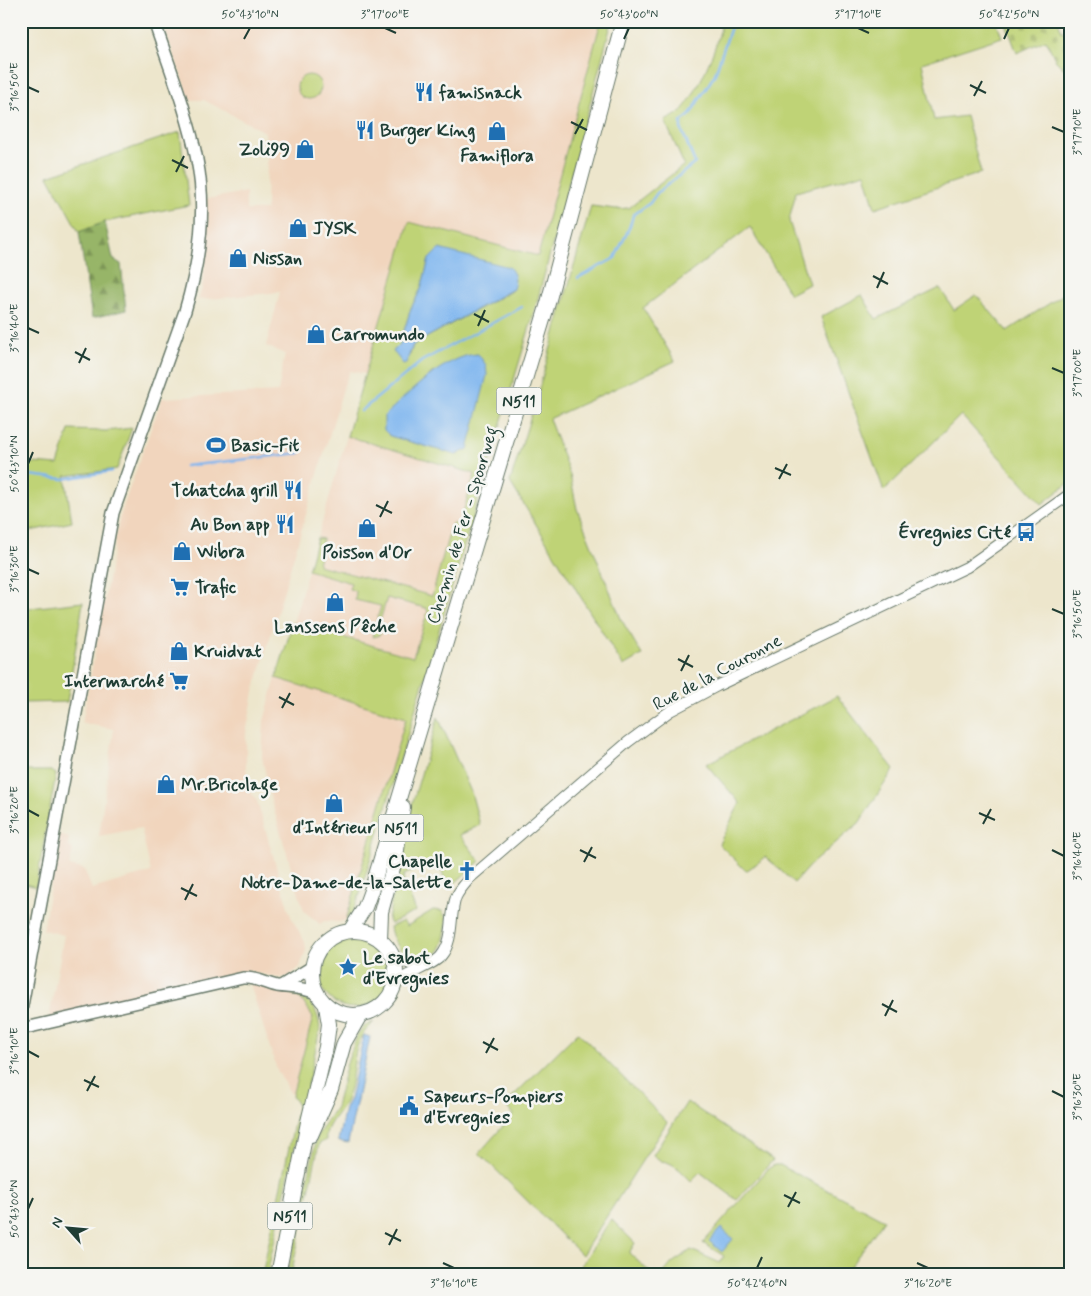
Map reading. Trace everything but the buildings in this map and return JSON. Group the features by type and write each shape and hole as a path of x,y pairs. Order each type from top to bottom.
{"highway":[{"name":"Chemin de Fer - Spoorweg","path":"350,931 365,907 373,885 548,302 623,21"},
{"name":"Chemin de Fer - Spoorweg","path":"380,940 382,912 400,837 405,778"},
{"path":"350,931 366,933 380,940 393,957 396,970 395,983 390,995 372,1011 360,1015 342,1014 326,1006 316,993 312,980 312,967 316,954 328,940 350,931"},
{"name":"N511","path":"278,1275 303,1157 305,1137 326,1047 329,1024 326,1006"},
{"name":"N511","path":"303,1157 332,1090 344,1043 360,1015"}],"main road":[{"path":"21,1011 113,512 185,311 199,247 198,160 154,21"},
{"path":"281,986 312,967"},
{"path":"21,1029 242,978 253,977 281,986 300,987 316,993"}],"street":[{"name":"Rue de la Couronne","path":"395,983 424,966 435,962 447,946 456,897 470,878 628,742 667,714 717,686 967,567 1070,494"},
{"path":"393,957 408,963 424,966"}],"shaded area":[{"path":"162,21 601,21 538,256 410,222 365,374 350,371 344,385 254,692 246,733 246,768 250,791 257,801 291,917 305,942 306,950 300,967 288,977 280,978 248,971 49,1019 64,935 43,930 59,834 69,838 68,845 73,850 69,866 84,869 92,889 151,872 141,828 99,836 114,729 82,723 119,520 129,490 162,398 278,392 285,354 266,346 280,292 198,300 202,289 208,242 206,199 246,192 246,210 266,210 267,158 265,132 204,100 190,100"},
{"path":"347,436 475,474 420,659 293,623"},
{"path":"276,678 406,718 346,920 339,922 324,921 320,924 304,911 271,800 262,757 264,721"},
{"path":"249,981 284,990 301,999 313,1017 292,1096 277,1070"}],"green space":[{"path":"601,21 612,21 536,306 361,891 353,912 346,920 406,718 276,678 293,623 413,657 428,611 426,608 387,598 378,627 382,630 380,635 372,637 381,606 355,600 356,591 349,589 351,583 308,570 317,538 323,539 321,545 328,547 327,550 321,549 318,565 432,596 452,523 459,525 475,474 347,436 409,222 538,256","holes":["440,249 513,290 413,345 410,355 393,351 400,344 411,308 421,289 429,259","433,372 468,448 457,455 390,436 384,416"]},
{"path":"722,21 996,21 1002,37 922,63 934,120 966,116 981,173 875,208 865,173 796,192 789,221 809,284 790,294 750,227 643,308 675,361 549,419 570,475 577,509 621,619 642,655 623,666 510,482 535,403 591,206 616,209 629,208 684,165 665,121 679,113 692,96 712,56"},
{"path":"1005,21 1058,21 1062,32 1070,28 1070,74 1056,61 1046,40 1017,53"},
{"path":"309,75 317,79 321,87 317,95 309,99 301,95 297,87 301,79"},
{"path":"180,132 189,205 105,222 79,232 48,176"},
{"path":"105,222 113,259 121,264 126,310 92,318 79,232"},
{"path":"940,288 954,310 976,295 1007,331 1070,290 1070,482 1042,504 961,415 884,491 821,317 862,295 876,319"},
{"path":"132,428 117,469 65,476 72,522 21,533 21,462 58,465 69,430 107,431"},
{"path":"83,602 67,702 21,703 21,609"},
{"path":"837,696 894,769 859,823 811,864 794,883 766,857 746,871 719,844 740,803 706,764"},
{"path":"438,717 471,792 480,825 460,835 480,861 449,888 436,859 404,875 403,879 416,911 390,924 388,920 411,808"},
{"path":"21,771 51,771 56,774 36,887 21,883"},
{"path":"433,910 442,911 447,919 442,945 435,955 410,961 409,957 397,944 390,927 403,921 407,926"},
{"path":"354,936 374,942 384,952 390,972 384,992 374,1002 354,1008 334,1002 324,992 318,972 324,952 334,942"},
{"path":"284,990 299,995 310,1002 317,1014 320,1029 267,1275 262,1275 298,1105 292,1096 313,1017 301,999"},
{"path":"374,1022 365,1031 356,1050 352,1081 345,1102 327,1130 326,1140 319,1144 291,1275 287,1275 317,1136 336,1107 347,1063 357,1036 363,1027"},
{"path":"578,1032 667,1122 582,1255 479,1153 513,1115 505,1104"},
{"path":"687,1102 773,1160 737,1200 700,1172 691,1181 674,1165 661,1161 653,1155"},
{"path":"774,1165 780,1165 884,1220 844,1275 662,1275 672,1263 691,1250 720,1263 724,1256 703,1243 768,1169"},
{"path":"611,1219 635,1243 629,1253 653,1275 575,1275"}],"water":[{"path":"439,249 509,267 515,278 515,283 513,289 413,345 406,363 403,364 393,351 400,344 411,308 421,289 429,259"},
{"path":"478,354 486,365 487,375 468,449 456,455 390,436 384,430 384,416 415,387 453,361 465,356"},
{"path":"364,1035 370,1037 348,1143 338,1141 345,1108 350,1099"},
{"path":"721,1228 733,1239 722,1252 709,1241"}],"waterway":[{"path":"578,278 615,258 628,232 633,215 650,203 657,193 695,163 681,128 681,122 689,116 715,74 733,21"},
{"path":"361,411 422,361 522,307"},
{"path":"185,466 300,453"},
{"path":"21,474 63,479 112,471"}],"place":[{"name":"famisnack","path":"424,92"},
{"name":"Burger King","path":"365,130"},
{"name":"Famiflora","path":"497,131"},
{"name":"Zoli99","path":"305,149"},
{"name":"JYSK","path":"298,228"},
{"name":"Nissan","path":"238,258"},
{"name":"Carromundo","path":"316,334"},
{"name":"Basic-Fit","path":"216,445"},
{"name":"Tchatcha grill","path":"293,490"},
{"name":"Au Bon app","path":"285,524"},
{"name":"Poisson d'Or","path":"367,528"},
{"name":"Évregnies Cité","path":"1026,532"},
{"name":"Wibra","path":"182,551"},
{"name":"Trafic","path":"180,587"},
{"name":"Lanssens Pêche","path":"335,602"},
{"name":"Kruidvat","path":"179,651"},
{"name":"Intermarché","path":"179,681"},
{"name":"Mr.Bricolage","path":"166,784"},
{"name":"d'Intérieur","path":"334,803"},
{"name":"Chapelle Notre-Dame-de-la-Salette","path":"467,871"},
{"name":"Le sabot d'Evregnies","path":"348,967"},
{"name":"Sapeurs-Pompiers d'Evregnies","path":"409,1106"}]}
